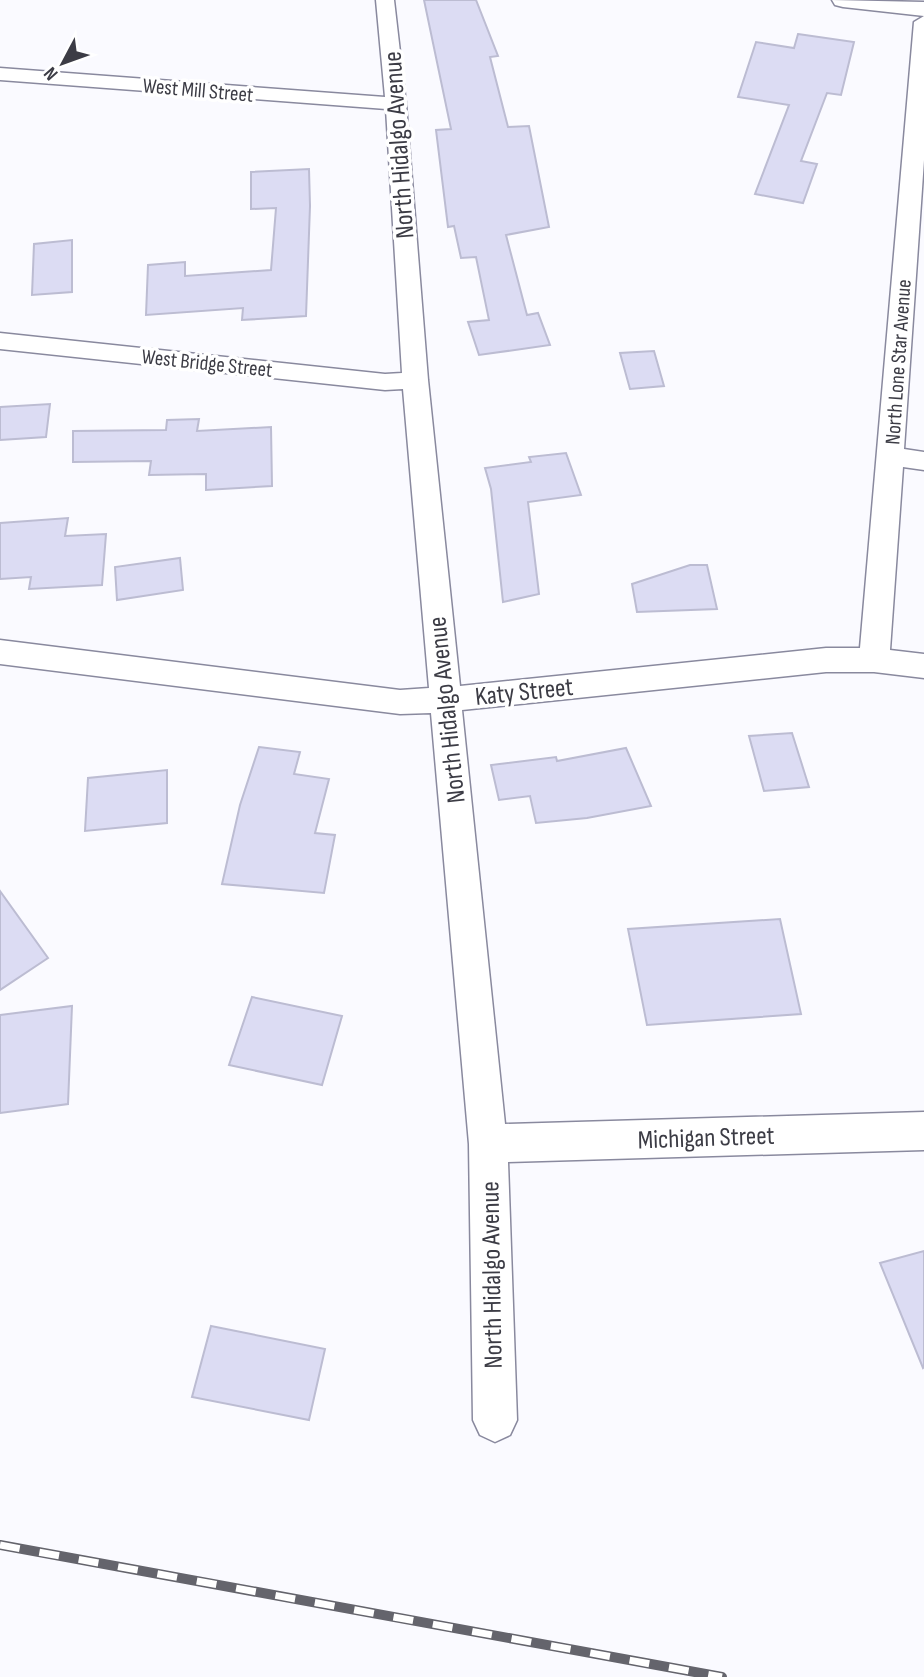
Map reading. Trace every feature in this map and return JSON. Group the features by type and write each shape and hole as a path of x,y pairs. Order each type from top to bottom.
{"street":[{"name":"North Hidalgo Avenue","path":"385,0 396,104 415,380 488,1144 495,1420"},
{"path":"843,0 924,9"},
{"name":"North Lone Star Avenue","path":"874,660 924,22"},
{"name":"West Mill Street","path":"0,74 396,104"},
{"name":"West Bridge Street","path":"0,341 385,382 415,380"},
{"path":"891,456 924,461"},
{"name":"Katy Street","path":"0,652 400,702 445,700 826,660 874,660 924,666"},
{"name":"Michigan Street","path":"488,1144 924,1131"}],"building":[{"path":"424,0 476,0 498,56 490,57 508,127 529,126 549,227 506,235 527,315 538,313 550,345 479,355 468,322 489,320 476,257 461,258 454,226 448,227 436,130 451,129"},
{"path":"798,34 854,42 841,95 827,93 801,161 817,164 803,203 755,194 789,105 738,97 756,42 794,48"},
{"path":"309,169 306,316 242,320 243,308 146,315 148,265 185,262 185,276 271,270 276,208 251,209 251,172"},
{"path":"72,240 72,292 32,295 34,244"},
{"path":"654,351 664,386 630,389 620,353"},
{"path":"50,404 46,437 0,440 0,407"},
{"path":"199,419 197,431 271,427 272,486 206,490 206,474 149,475 151,461 73,462 73,431 166,430 167,420"},
{"path":"566,453 581,495 528,502 539,594 503,602 491,489 485,468 531,462 529,457"},
{"path":"68,518 65,536 106,534 102,585 29,589 31,577 0,579 0,523"},
{"path":"180,558 183,590 117,600 115,567"},
{"path":"690,565 707,565 717,609 637,612 632,584"},
{"path":"792,733 809,787 764,791 749,736"},
{"path":"259,747 300,752 294,774 329,779 315,833 335,835 324,893 222,884 240,805"},
{"path":"626,748 651,806 587,818 536,823 530,796 499,800 491,765 556,757 557,761"},
{"path":"167,770 167,823 85,831 88,778"},
{"path":"0,891 48,958 0,990"},
{"path":"780,919 801,1014 647,1025 628,929"},
{"path":"252,997 342,1016 322,1085 229,1065"},
{"path":"72,1006 68,1104 0,1113 0,1015"},
{"path":"924,1251 924,1367 923,1368 880,1263"},
{"path":"211,1326 325,1349 309,1420 192,1397"}],"railway":[{"path":"0,1545 722,1677"}]}
